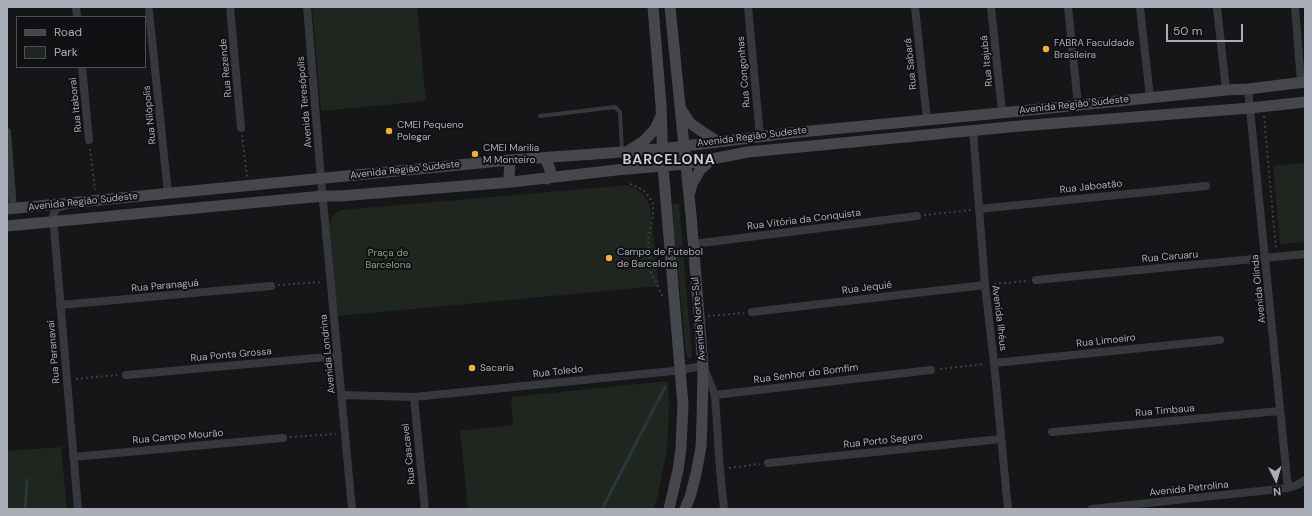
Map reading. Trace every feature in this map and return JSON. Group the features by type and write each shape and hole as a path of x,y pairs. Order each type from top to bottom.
{"street":[{"name":"Rua Rezende","path":"230,7 241,128"},
{"name":"Avenida Teresópolis","path":"307,7 323,196"},
{"path":"653,7 663,166 683,405 681,448 677,477 669,509"},
{"name":"Avenida Norte-Sul","path":"670,7 689,196 703,366 701,447 696,474 685,509"},
{"name":"Rua Congonhas","path":"748,7 760,136"},
{"name":"Rua Sabará","path":"915,7 927,120"},
{"name":"Rua Itajubá","path":"991,7 1002,112"},
{"path":"1068,7 1078,105"},
{"path":"1140,7 1150,97"},
{"path":"1217,7 1226,90"},
{"path":"1295,7 1303,82"},
{"name":"Rua Nilópolis","path":"149,11 168,194"},
{"name":"Rua Itaboraí","path":"82,68 89,140"},
{"name":"Avenida Região Sudeste","path":"10,209 510,160 625,152 760,136 1150,97 1248,89 1303,82"},
{"name":"Avenida Olinda","path":"1248,89 1288,488"},
{"name":"Avenida Região Sudeste","path":"7,226 323,196 340,196 546,179 616,170 686,164 748,152 973,130 1250,108 1305,102"},
{"path":"680,108 690,123 704,134 717,141"},
{"path":"625,152 644,141 655,129 661,116"},
{"name":"Avenida Ilhéus","path":"973,130 985,285 1008,509"},
{"path":"7,132 10,209"},
{"path":"545,158 550,169 550,174 546,179"},
{"path":"689,196 692,184 700,170 712,158"},
{"path":"510,160 510,178 512,182"},
{"path":"640,168 656,174 661,180 666,196"},
{"name":"Rua Jaboatão","path":"979,209 1206,186"},
{"name":"Avenida Londrina","path":"323,196 352,509"},
{"path":"54,221 53,216 56,208 71,204"},
{"name":"Rua Vitória da Conquista","path":"693,244 917,216"},
{"name":"Rua Paranavaí","path":"54,221 78,509"},
{"name":"Rua Caruaru","path":"1036,280 1305,254"},
{"name":"Rua Jequié","path":"752,312 985,285"},
{"name":"Rua Paranaguá","path":"60,305 271,286"},
{"name":"Rua Limoeiro","path":"994,363 1220,340"},
{"name":"Rua Ponta Grossa","path":"126,375 338,356"},
{"path":"703,366 715,395 724,509"},
{"name":"Rua Toledo","path":"342,396 414,396 681,370 703,366"},
{"name":"Rua Senhor do Bomfim","path":"715,395 931,370"},
{"name":"Rua Cascavel","path":"414,396 425,509"},
{"name":"Rua Timbaua","path":"1052,432 1280,411"},
{"name":"Rua Campo Mourão","path":"74,457 283,438"},
{"name":"Rua Porto Seguro","path":"768,463 1001,439"},
{"name":"Avenida Petrolina","path":"1092,509 1154,506 1288,488 1305,480"}],"lane":[{"path":"540,116 616,108 620,112 625,152"}],"path":[{"path":"1263,112 1276,252"},
{"path":"241,128 248,186"},
{"path":"89,140 96,201"},
{"path":"630,184 643,190 650,198 652,204 653,217 649,228 648,239 650,269 665,302"},
{"path":"917,216 979,209"},
{"path":"985,285 1036,280"},
{"path":"271,286 331,281"},
{"path":"699,317 752,312"},
{"path":"931,370 994,363"},
{"path":"67,380 126,375"},
{"path":"283,438 345,433"},
{"path":"720,470 768,463"}],"green space":[{"path":"312,7 417,7 426,101 321,111"},
{"path":"694,152 695,162 645,163 645,157 669,153"},
{"path":"1305,163 1305,242 1280,244 1273,166"},
{"name":"Praça de Barcelona","path":"629,186 634,188 644,195 650,207 659,286 337,316 329,224 332,216 338,211"},
{"path":"672,204 679,204 692,355 690,359 686,356"},
{"path":"668,381 669,408 667,449 654,509 468,509 460,431 513,425 511,397"},
{"path":"61,447 67,509 7,509 7,451"}],"waterway":[{"path":"602,509 665,387"},
{"path":"25,509 27,480"}],"place":[{"name":"FABRA Faculdade Brasileira","path":"1046,49"},
{"name":"CMEI Pequeno Polegar","path":"389,131"},
{"name":"CMEI Marilia M Monteiro","path":"475,154"},
{"name":"Campo de Futebol de Barcelona","path":"609,258"},
{"name":"Sacaria","path":"472,368"}],"district":[{"name":"BARCELONA","path":"669,160"}]}
